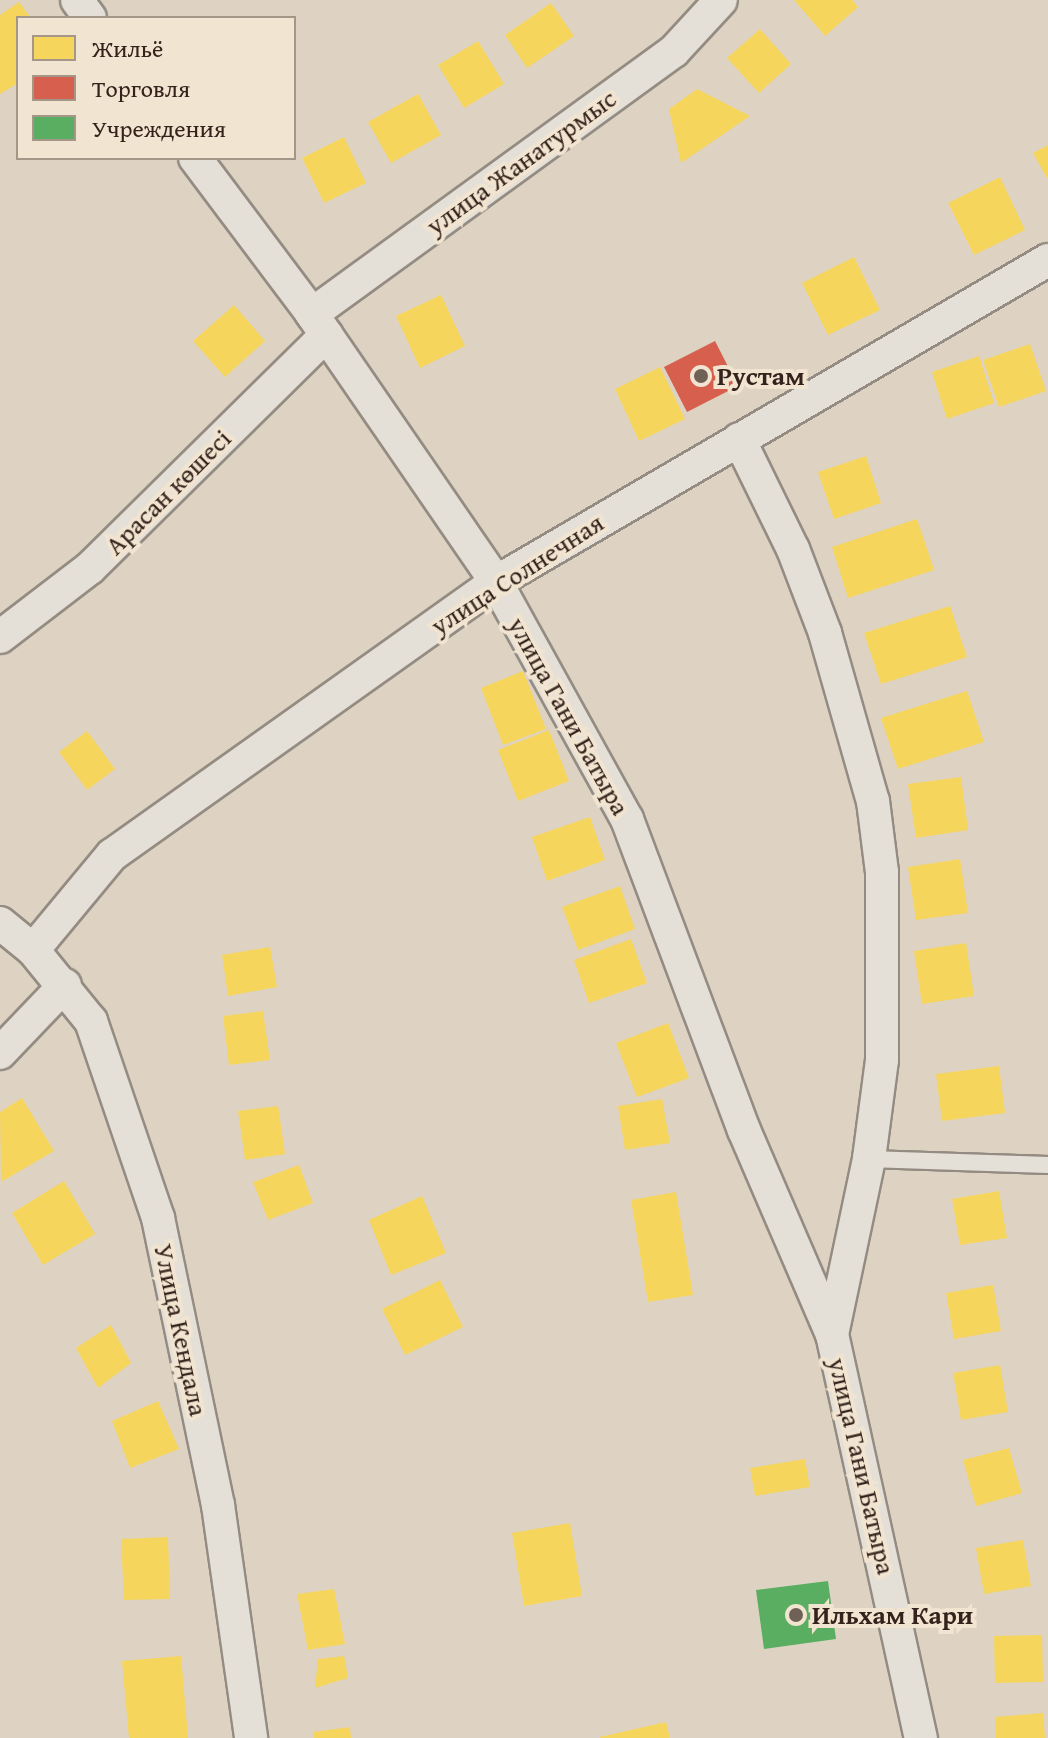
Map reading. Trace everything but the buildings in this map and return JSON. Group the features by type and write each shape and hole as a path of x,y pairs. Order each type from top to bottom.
{"street":[{"name":"улица Жанатурмыс","path":"319,325 674,51 721,0"},
{"name":"улица Гани Батыра","path":"196,160 319,325 496,582 627,819 744,1130 832,1334 921,1738"},
{"name":"улица Солнечная","path":"33,950 112,855 496,582 1048,260"},
{"name":"Арасан көшесі","path":"0,637 90,568 319,325"},
{"name":"улица Гани Батыра","path":"739,439 793,549 825,633 873,801 884,941 882,1060 869,1159 832,1334"},
{"name":"Улица Кендала","path":"0,923 33,950 65,985 91,1021 158,1218 218,1505 251,1738"},
{"path":"0,1053 65,985"}],"lane":[{"path":"869,1159 1048,1165"}],"place":[{"name":"Рустам","path":"701,376"},
{"name":"Ильхам Кари","path":"796,1615"}]}
